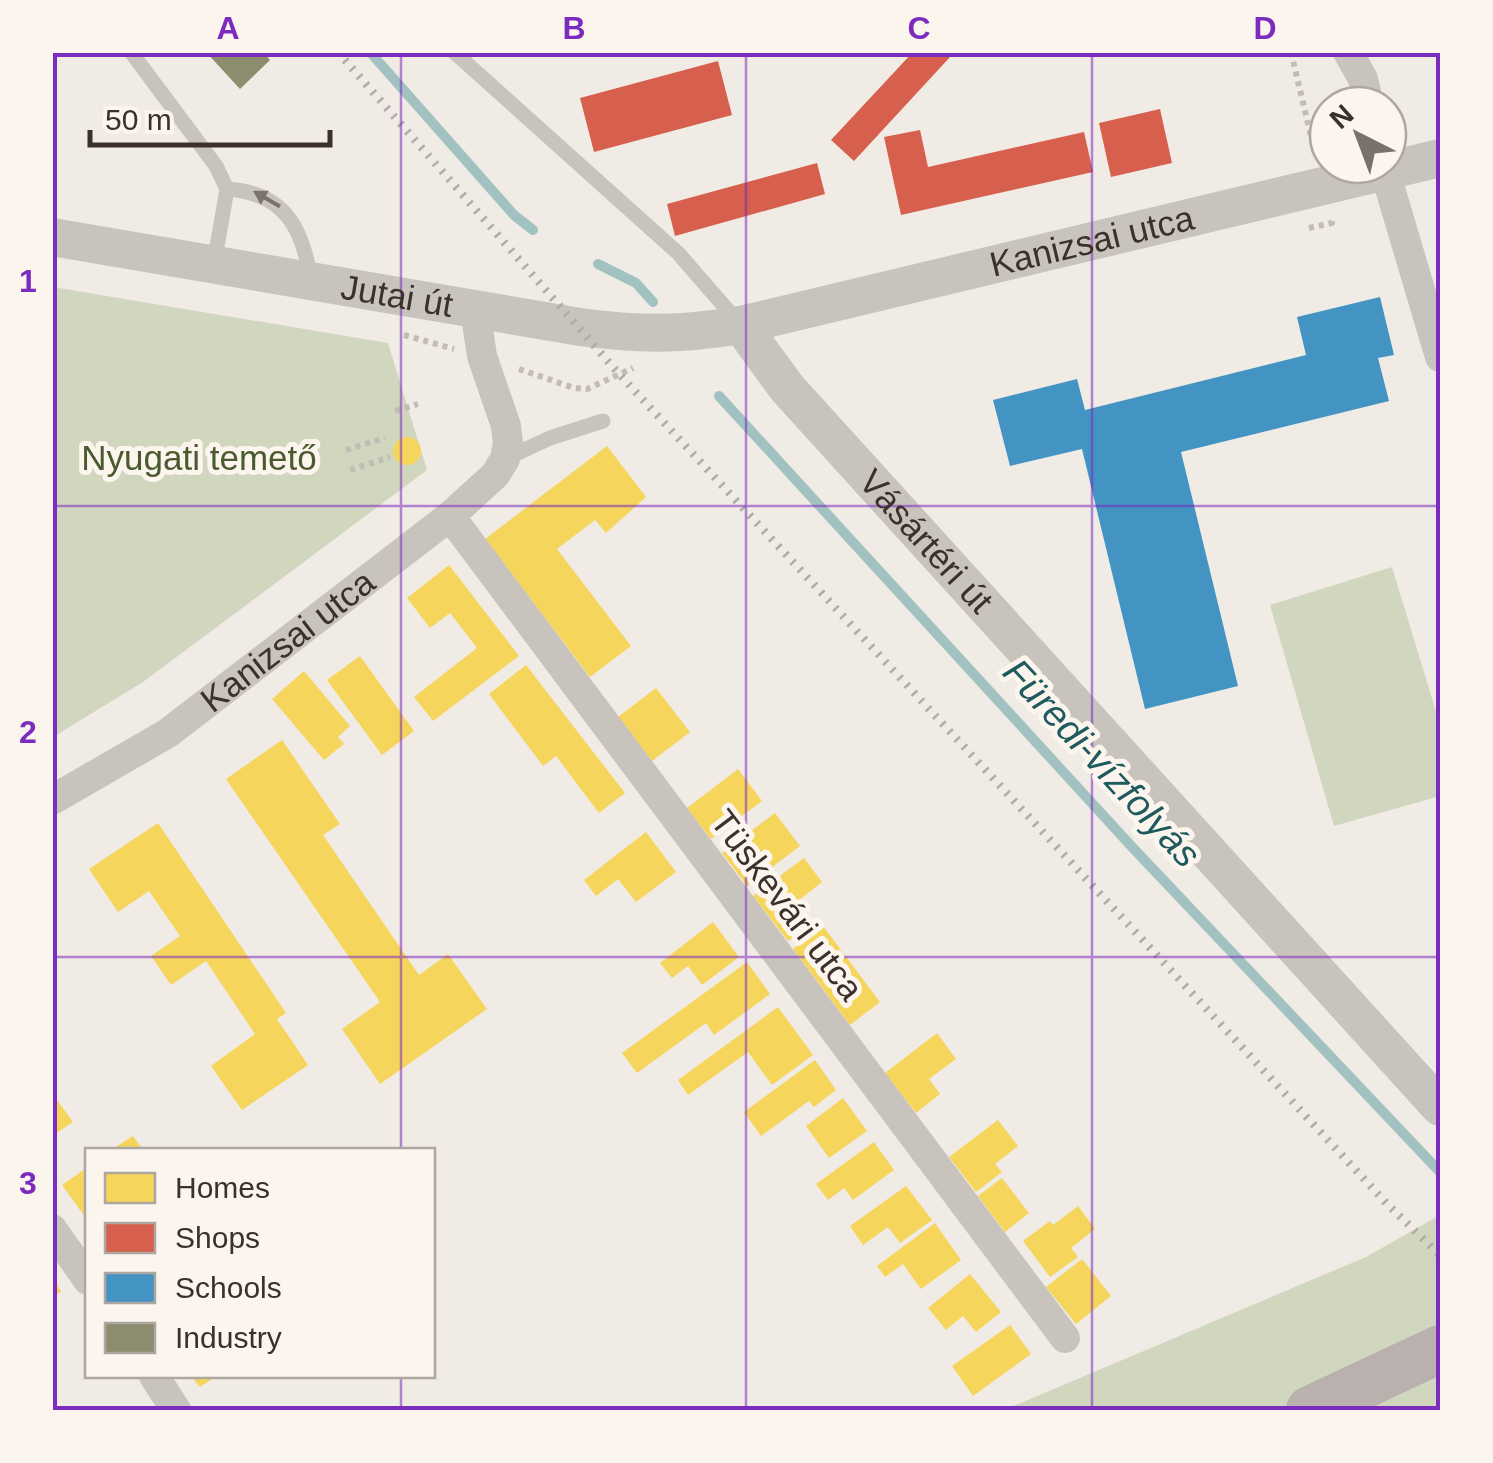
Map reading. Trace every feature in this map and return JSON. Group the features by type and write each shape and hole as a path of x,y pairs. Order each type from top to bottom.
{"main road":[{"path":"1310,1410 1440,1349"}],"street":[{"path":"1348,52 1364,85"},
{"name":"Kanizsai utca","path":"1408,164 1440,158"},
{"name":"Kanizsai utca","path":"741,325 1333,185"},
{"path":"1389,185 1440,357"},
{"name":"Jutai út","path":"52,237 643,335 689,334 741,325"},
{"path":"475,309 482,356 506,426 505,459"},
{"name":"Vásártéri út","path":"741,325 812,416 1440,1107"},
{"name":"Kanizsai utca","path":"52,800 168,733 479,493 505,459"},
{"name":"Tüskevári utca","path":"450,516 1064,1338"},
{"path":"54,1232 85,1276"},
{"path":"155,1378 176,1410"}],"lane":[{"path":"131,52 216,166 227,188 214,264"},
{"path":"454,52 678,253 741,325"},
{"path":"227,188 253,190 282,208 305,244 311,281"},
{"name":"Kanizsai utca","path":"505,459 550,438 603,422"}],"path":[{"path":"1291,52 1323,188"},
{"path":"395,412 418,404"},
{"path":"346,450 384,438"},
{"path":"350,470 390,456"}],"green space":[{"name":"Nyugati temető","path":"53,287 388,343 427,470 143,682 53,737"},
{"path":"1392,567 1440,725 1440,796 1334,826 1270,605"},
{"path":"1440,1215 1440,1410 1004,1410 1366,1257"}],"building: Homes":[{"path":"407,437 417,441 421,451 417,461 407,465 397,461 393,451 397,441"},
{"path":"607,446 646,497 606,533 595,520 557,549 631,646 590,677 485,539"},
{"path":"449,565 519,656 433,721 414,697 477,648 450,613 430,628 407,598"},
{"path":"360,656 414,731 382,755 327,680"},
{"path":"526,665 625,793 599,813 556,756 543,766 489,694"},
{"path":"304,671 350,726 338,737 344,744 324,760 272,699"},
{"path":"656,688 690,732 652,761 618,717"},
{"path":"282,740 340,824 323,835 419,975 448,954 487,1009 380,1084 342,1029 380,1002 226,779"},
{"path":"738,769 762,801 711,839 687,808"},
{"path":"775,813 800,846 747,886 722,853"},
{"path":"158,823 286,1013 277,1019 308,1065 242,1110 211,1066 255,1034 206,961 171,985 151,956 180,936 149,891 118,912 89,869"},
{"path":"646,832 676,872 636,902 618,879 596,896 584,880"},
{"path":"804,858 822,882 798,901 813,922 788,941 753,896"},
{"path":"713,922 739,957 702,985 688,966 672,978 660,963"},
{"path":"823,926 880,1002 850,1025 793,949"},
{"path":"747,962 770,994 714,1035 706,1023 637,1073 622,1053"},
{"path":"778,1007 813,1055 772,1085 748,1052 688,1095 678,1080"},
{"path":"937,1033 956,1059 929,1079 940,1094 916,1113 885,1073"},
{"path":"815,1060 836,1090 814,1107 809,1101 761,1136 744,1112"},
{"path":"52,1093 73,1122 52,1136"},
{"path":"843,1098 867,1131 829,1158 806,1126"},
{"path":"998,1120 1018,1146 995,1164 1002,1172 976,1192 949,1157"},
{"path":"133,1136 142,1148 114,1148"},
{"path":"874,1142 894,1170 853,1200 844,1188 828,1200 816,1184"},
{"path":"85,1169 85,1217 62,1185"},
{"path":"1002,1178 1029,1213 1005,1232 978,1196"},
{"path":"906,1186 932,1220 900,1243 888,1227 863,1245 850,1226"},
{"path":"1078,1206 1095,1229 1071,1248 1078,1257 1050,1277 1023,1241"},
{"path":"935,1223 961,1260 921,1289 903,1264 885,1277 877,1266"},
{"path":"1082,1259 1111,1296 1076,1324 1046,1287"},
{"path":"52,1273 61,1292 52,1296"},
{"path":"970,1274 1001,1312 976,1332 963,1316 946,1330 928,1308"},
{"path":"1010,1325 1031,1354 973,1396 952,1366"},
{"path":"193,1378 214,1378 200,1387"}],"building: Shops":[{"path":"913,52 947,52 951,56 854,161 831,140"},
{"path":"718,61 732,115 594,152 580,98"},
{"path":"1160,109 1172,163 1111,177 1099,123"},
{"path":"920,130 928,167 1084,132 1093,172 901,215 884,137"},
{"path":"817,163 825,194 675,236 667,204"}],"building: Schools":[{"path":"1380,297 1394,355 1378,358 1389,401 1181,452 1238,686 1145,709 1082,449 1010,466 993,400 1077,379 1085,410 1306,355 1297,317"}],"building: Industry":[{"path":"206,52 263,52 270,60 240,89"}],"waterway":[{"name":"Füredi-vízfolyás","path":"370,52 514,215 533,230"},
{"name":"Füredi-vízfolyás","path":"598,264 636,283 653,302"},
{"name":"Füredi-vízfolyás","path":"719,396 1133,848 1440,1172"}],"railway":[{"path":"338,52 619,374 1388,1205 1440,1255"}]}
